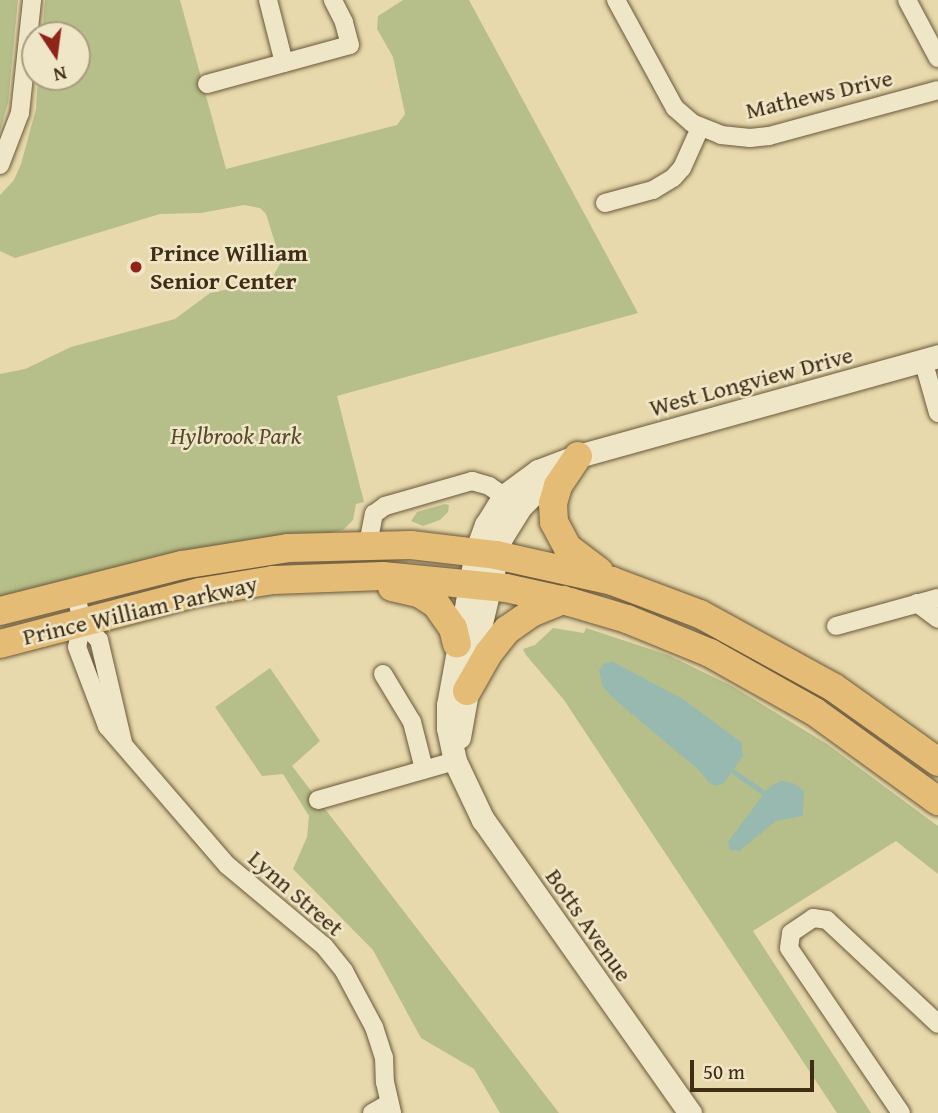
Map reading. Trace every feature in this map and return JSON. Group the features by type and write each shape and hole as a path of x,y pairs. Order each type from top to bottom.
{"main road":[{"path":"578,456 558,486 553,503 554,522 568,548 612,581"},
{"name":"Prince William Parkway","path":"0,611 183,565 258,552 368,544 441,547 486,554 612,581 699,614 779,655 857,703 938,762"},
{"path":"345,576 428,598 448,620 457,644"},
{"name":"Prince William Parkway","path":"0,644 230,586 273,580 345,576 479,584 563,600 655,629 746,671 823,717 938,801"},
{"path":"467,691 488,654 507,630 531,612 563,600"}],"street":[{"path":"0,165 13,138 20,113 32,0"},
{"path":"268,0 284,63"},
{"path":"207,84 350,45 344,22 333,0"},
{"name":"Mathews Drive","path":"616,0 670,100 685,118 700,128 739,138 769,136 938,90"},
{"path":"907,0 938,58"},
{"path":"605,203 653,190 673,178 682,168 700,128"},
{"path":"930,358 938,413"},
{"name":"West Longview Drive","path":"479,584 486,554 486,526 504,496 538,471 578,456 930,358"},
{"name":"West Longview Drive","path":"486,554 501,538 521,506 548,478 578,456"},
{"path":"368,544 376,512 472,481 489,486 504,496"},
{"path":"318,800 455,761 467,691 479,584"},
{"name":"Botts Avenue","path":"479,584 457,644 448,728 455,761 483,820 691,1113"},
{"name":"Lynn Street","path":"75,591 82,622 99,640 124,745 227,865 324,946 344,971 374,1027 384,1058 390,1108 372,1113"},
{"path":"836,626 938,598"},
{"path":"917,603 938,619"},
{"path":"383,674 412,722 424,769"},
{"path":"901,1113 789,948 791,933 813,918 827,919 938,1024"}],"green space":[{"path":"0,0 18,0 8,103 0,131"},
{"name":"Hylbrook Park","path":"45,0 180,0 226,169 397,125 405,114 393,57 377,29 378,16 403,0 469,0 638,313 337,396 364,502 356,504 353,520 343,530 0,599 0,374 25,369 71,347 175,319 210,293 266,281 273,276 281,262 266,214 260,208 244,205 201,213 160,214 15,258 0,251 0,195 14,180 21,164 36,109 37,91 91,91 91,21 43,21"},
{"path":"449,505 448,512 440,520 423,526 411,521 417,512"},
{"path":"553,628 584,633 586,628 668,655 732,686 827,744 938,826 938,874 896,841 753,931 871,1113 837,1113 564,700 526,655 523,649 535,645"},
{"path":"270,668 320,741 292,766 559,1113 500,1113 474,1069 421,1038 373,950 293,869 307,837 309,816 283,774 262,776 215,707"}],"water":[{"path":"613,662 683,699 741,742 743,756 724,783 716,786 709,783 700,771 613,698 603,687 599,671 604,663"},
{"path":"781,781 793,783 804,791 803,816 776,821 739,851 730,850 728,842 769,787"}],"waterway":[{"path":"734,772 764,793"}],"place":[{"name":"Prince William Senior Center","path":"136,267"}]}
